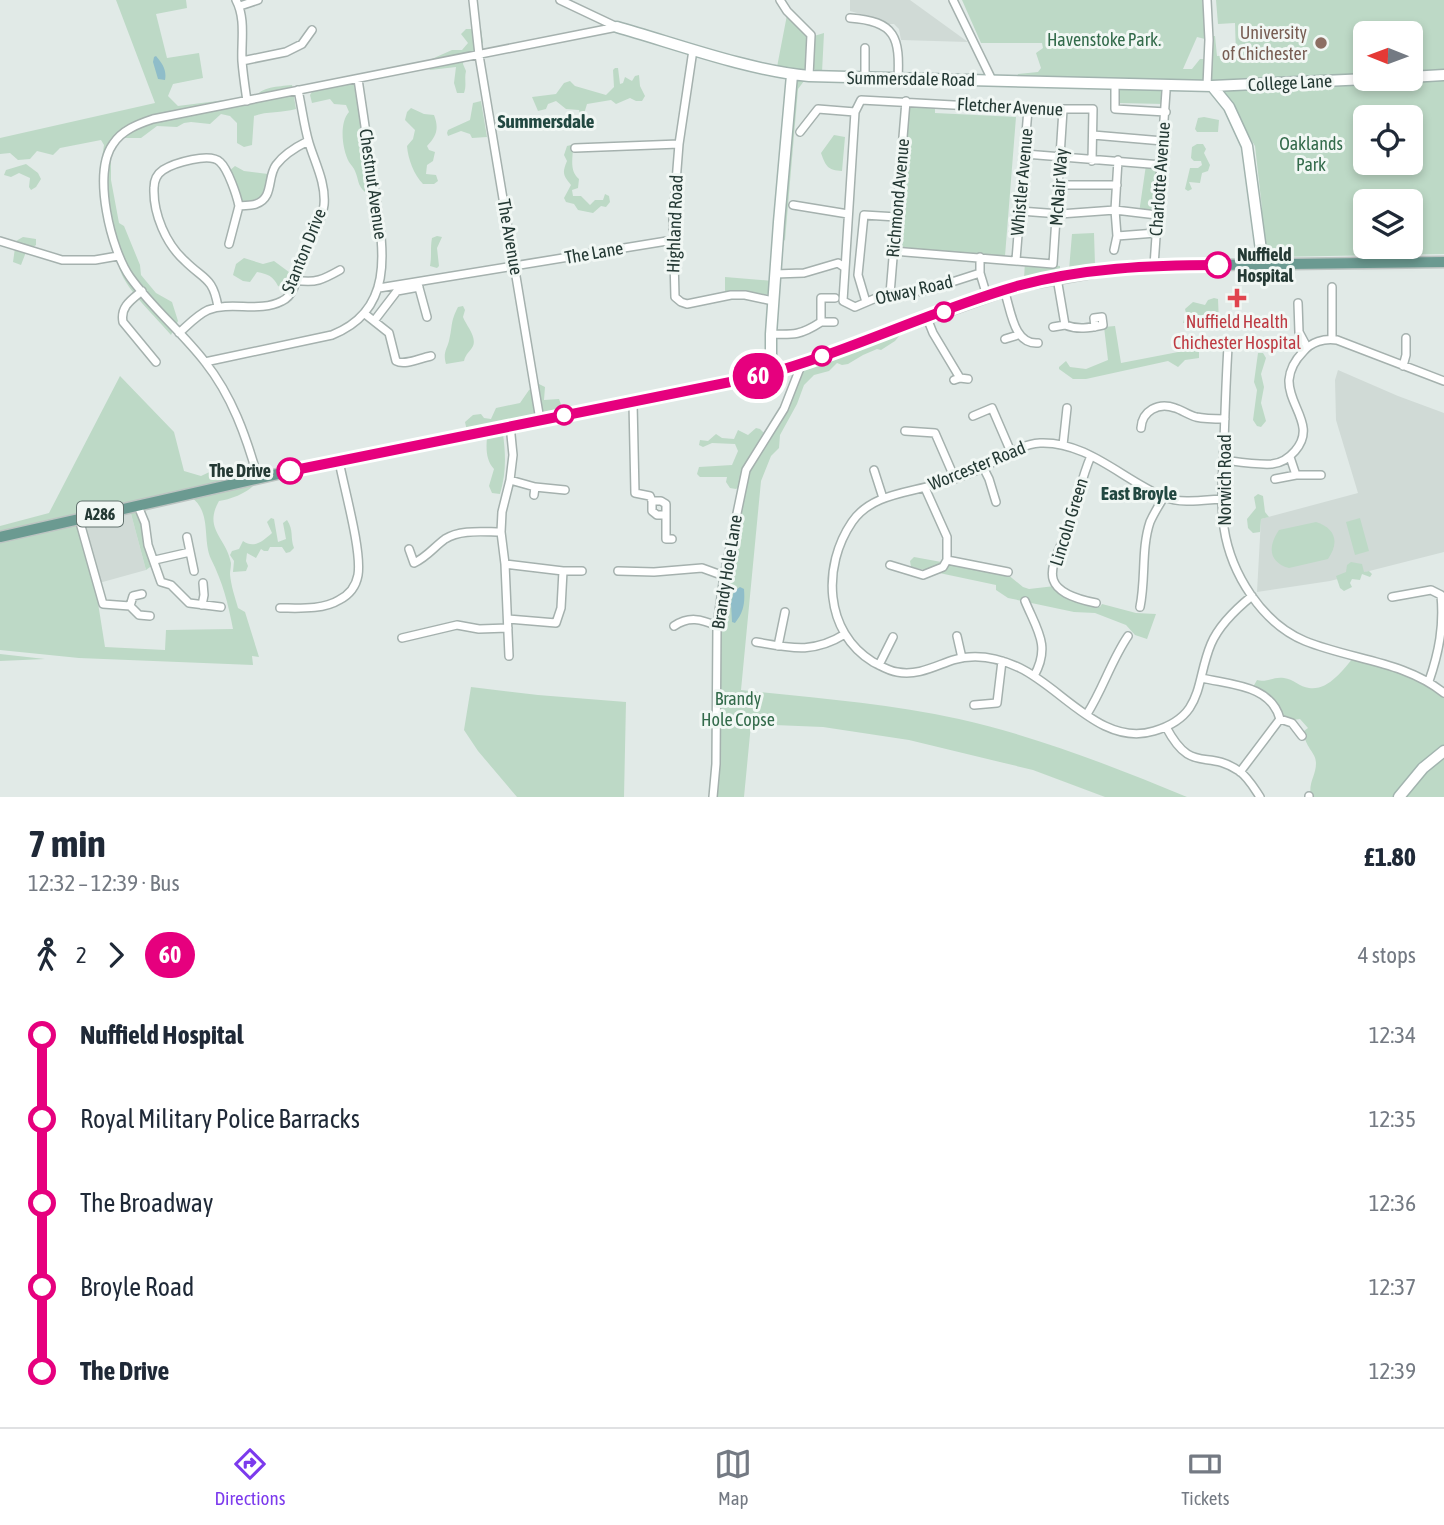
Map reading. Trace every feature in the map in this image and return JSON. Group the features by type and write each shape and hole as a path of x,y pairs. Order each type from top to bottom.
{"main road":[{"name":"A286","path":"0,537 258,478 771,373 1004,290 1057,278 1118,268 1154,266 1444,261"}],"street":[{"path":"247,101 242,61 243,27 238,3 258,0"},
{"name":"The Avenue","path":"473,0 478,55 540,420"},
{"path":"560,0 617,27"},
{"path":"780,0 811,35 809,76"},
{"path":"953,0 992,80"},
{"path":"1207,0 1209,86 1229,107 1247,146 1263,265"},
{"path":"850,18 871,21 887,29 892,35 898,45 898,79"},
{"path":"258,478 232,403 205,362 142,291 118,256 107,211 104,174 108,152 114,142 128,129 153,119 617,27"},
{"name":"Summersdale Road","path":"617,27 792,75 1209,86"},
{"path":"242,61 304,47 312,30"},
{"path":"864,78 865,48"},
{"name":"Highland Road","path":"693,50 679,144 673,240 675,297 687,304 731,295 773,300"},
{"path":"771,373 773,300 792,75"},
{"path":"1423,76 1444,75"},
{"name":"Chestnut Avenue","path":"205,362 332,335 351,327 365,314 379,288 384,262 358,79"},
{"name":"College Lane","path":"1209,86 1353,80"},
{"path":"1115,89 1115,109 1166,112"},
{"name":"Stanton Drive","path":"179,333 199,315 218,307 250,307 283,301 291,294 305,245 320,219 324,205 319,172 308,141 298,90"},
{"name":"Charlotte Avenue","path":"1154,266 1166,91"},
{"name":"Fletcher Avenue","path":"855,112 861,100 1028,109 1093,109 1093,135"},
{"name":"Richmond Avenue","path":"890,295 906,101"},
{"path":"800,132 818,109 855,112"},
{"name":"Whistler Avenue","path":"1028,109 1016,260 1053,264"},
{"name":"McNair Way","path":"1053,264 1063,110"},
{"name":"Otway Road","path":"855,112 843,301 855,307 890,295 917,289 921,292 980,273"},
{"path":"1092,161 1093,135 1163,141"},
{"path":"239,206 258,204 264,199 275,165 291,150 308,141"},
{"path":"578,149 679,144"},
{"path":"1025,154 1162,165"},
{"path":"218,307 215,291 208,280 182,259 163,231 154,196 156,177 163,170 202,157 220,162 239,206 229,244"},
{"path":"1114,250 1117,236 1115,210 1118,160"},
{"path":"1059,184 1117,185"},
{"path":"793,205 848,214"},
{"path":"1020,211 1057,213 1115,210 1157,215"},
{"path":"866,302 858,275 864,215 897,217"},
{"path":"1117,236 1156,233"},
{"name":"The Lane","path":"515,267 673,240"},
{"path":"0,241 62,260 95,260 118,256"},
{"path":"894,251 1016,260"},
{"path":"980,257 980,273 987,296"},
{"path":"775,274 804,273 838,263 844,267"},
{"path":"379,288 515,267"},
{"path":"296,280 318,282 340,270"},
{"path":"330,275 334,284"},
{"path":"1057,278 1065,325"},
{"path":"418,284 427,317"},
{"path":"374,321 397,290 418,284"},
{"path":"1332,287 1332,339"},
{"path":"1004,290 1018,335"},
{"path":"142,291 125,305 122,322 135,342 156,362"},
{"path":"821,323 821,298 835,298"},
{"path":"1298,303 1299,332 1307,347"},
{"path":"365,314 389,334 396,361 400,364 431,356"},
{"path":"927,318 961,379"},
{"path":"771,334 803,334 821,323 834,322"},
{"path":"1053,327 1095,327"},
{"path":"1004,339 1018,335 1034,343 1036,353"},
{"path":"1403,366 1406,338"},
{"path":"1224,460 1273,464 1290,457 1299,447 1304,428 1290,389 1289,378 1297,358 1307,347 1318,341 1332,339 1444,381"},
{"name":"Norwich Road","path":"1228,347 1222,499 1224,527 1229,548 1252,596 1281,626 1305,640 1404,669 1429,681 1444,693"},
{"name":"Brandy Hole Lane","path":"713,797 717,626 723,576 746,470 784,410 802,363"},
{"path":"633,403 638,456 635,493 650,496 652,501 666,504 666,539 672,539"},
{"path":"1141,428 1146,413 1162,406 1175,408 1198,418 1225,419"},
{"path":"973,416 992,408 1011,452"},
{"path":"1063,445 1067,408"},
{"path":"509,656 501,532 513,455 510,425"},
{"path":"905,431 935,433 955,479"},
{"name":"Worcester Road","path":"1166,727 1146,733 1126,734 1087,714 1034,676 1002,660 989,657 962,658 919,672 897,672 878,665 858,651 845,634 832,599 836,556 856,516 869,505 883,498 955,479 1036,443 1063,445 1091,456 1164,497 1180,500 1222,499"},
{"name":"Lincoln Green","path":"1091,456 1071,520 1054,558 1052,572 1056,584 1071,598 1096,603"},
{"path":"1290,457 1296,475"},
{"path":"280,608 294,604 321,606 338,601 349,594 356,583 359,563 339,461"},
{"path":"983,467 996,502"},
{"path":"874,470 883,498"},
{"path":"1275,479 1296,475 1321,475"},
{"path":"510,480 535,491 565,489"},
{"path":"890,565 923,575 943,568 947,560 947,537 925,488"},
{"path":"1140,607 1145,585 1147,536 1150,523 1164,497"},
{"path":"138,506 161,582 171,585 189,603 221,607"},
{"path":"79,519 103,604 130,606 139,615 150,616"},
{"path":"406,566 425,558 450,536 501,532"},
{"path":"187,537 194,571"},
{"path":"409,549 414,563"},
{"path":"155,560 190,552"},
{"path":"947,560 1007,572"},
{"path":"505,564 582,571"},
{"path":"618,571 654,572 702,568 723,576"},
{"path":"402,638 457,625 479,629 508,623 556,623 561,608 563,571"},
{"path":"202,605 203,583"},
{"path":"1392,597 1431,590 1441,595 1443,624 1440,661 1429,681"},
{"path":"130,606 133,596 142,594"},
{"path":"1252,596 1238,607 1214,638 1197,696 1191,706 1166,727 1180,750 1187,756 1230,766 1240,772 1260,797"},
{"path":"1025,601 1043,645 1042,659 1034,676"},
{"path":"778,646 785,612"},
{"path":"680,633 677,624 684,619 703,619 717,626"},
{"path":"756,642 800,649 816,648 845,634"},
{"path":"957,636 962,658"},
{"path":"1087,714 1101,690 1114,656 1128,636"},
{"path":"878,665 893,637"},
{"path":"974,705 997,703 1002,660"},
{"path":"1202,678 1255,690 1277,708 1280,719"},
{"path":"1280,719 1292,723 1303,736"},
{"path":"1240,772 1280,719"},
{"path":"1399,797 1423,768 1444,751"}],"shaded area":[{"path":"850,0 910,0 968,42 901,40 899,29 894,24 886,24 850,11"},
{"path":"1338,370 1444,413 1444,552 1330,581 1257,592 1261,519 1358,493 1336,420 1335,380"},
{"path":"130,510 146,570 99,583 82,521"}],"green space":[{"path":"116,0 186,0 187,8 156,14 167,58 199,53 203,78 173,84 168,96 178,106 233,99 244,104 252,102 264,90 292,85 296,109 254,116 252,145 244,147 237,143 237,123 230,116 221,114 210,124 191,122 177,127 157,126 141,138 122,138 111,153 111,180 119,223 124,226 140,265 141,275 156,293 172,302 178,321 171,335 136,295 120,270 118,248 108,236 104,212 101,180 104,145 101,140 60,148 53,155 37,151 30,159 18,160 10,153 0,154 0,138 155,103"},
{"name":"Havenstoke Park.","path":"962,0 1202,0 1209,40 1197,37 1183,69 1192,69 1200,59 1209,59 1208,83 1016,78 1018,74 1038,72 1041,68 1036,53 1043,48 1042,43 981,43"},
{"name":"Oaklands Park","path":"1216,0 1444,0 1444,254 1423,254 1423,189 1353,189 1353,256 1264,255 1258,209 1262,208 1255,146 1216,84 1211,84 1211,36 1215,36 1217,56 1236,55 1235,23 1218,24"},
{"path":"787,15 809,36 807,67 802,71 777,67"},
{"path":"466,29 481,29 483,43 464,55 465,90 464,93 457,93 454,83 456,67 430,70 425,62 452,50 462,50 468,43 461,34"},
{"path":"824,33 822,72 816,72 813,67 814,36"},
{"path":"615,68 618,68 620,84 625,77 632,81 639,75 645,96 642,101 630,98 616,104 611,100 587,104 584,114 580,115 579,110 566,109 556,101 548,104 546,109 538,111 532,97 556,94 564,83 570,81 575,86 606,95 614,87"},
{"path":"797,81 804,81 798,89 785,240 782,242"},
{"path":"354,84 371,190 365,192 359,185 345,150 343,129 349,112 346,105 334,104 330,99 312,103 310,95 313,90"},
{"path":"1118,90 1165,90 1164,104 1118,103"},
{"path":"481,101 487,137 472,138 470,134 461,131 448,136 448,130 470,120 473,103"},
{"path":"909,105 935,107 935,113 1016,117 1005,256 898,247"},
{"path":"411,108 434,115 436,120 436,132 427,146 435,152 433,161 427,165 426,174 436,175 438,181 434,184 423,184 410,161 407,146 413,139 415,130 405,120"},
{"path":"1198,118 1219,120 1218,132 1197,132 1195,129"},
{"path":"834,135 845,137 842,171 828,167 821,153"},
{"path":"1203,144 1210,165 1208,171 1202,173 1200,183 1189,182 1192,189 1188,191 1185,189 1190,168 1202,165 1201,161 1191,158 1192,147"},
{"path":"571,145 573,168 579,179 578,188 572,190 573,196 581,196 590,205 595,200 603,200 605,194 609,196 610,202 606,207 601,206 593,213 578,210 564,198 571,185 564,174 567,161 564,155 567,146"},
{"path":"26,164 38,173 41,179 31,190 30,178 19,173 11,177 4,175 6,170"},
{"path":"1146,165 1159,167 1155,214 1139,213"},
{"path":"235,166 244,171 268,174 262,195 242,202 229,171"},
{"path":"1094,233 1095,265 1069,270 1072,234"},
{"path":"23,237 36,239 36,245 26,252 21,265 13,262 16,241"},
{"path":"442,237 437,248 437,268 430,266 432,238"},
{"path":"244,258 263,264 274,261 293,275 286,289 278,286 272,278 257,272 250,282 233,275 236,264"},
{"path":"1025,262 1060,266 1060,271 1024,278"},
{"path":"725,277 773,281 772,291 766,295 745,291 725,292"},
{"path":"1218,299 1219,323 1183,323 1185,309 1193,302 1205,305 1208,300"},
{"path":"463,306 463,317 472,335 473,346 464,361 446,364 445,355 453,320 458,307"},
{"path":"1115,326 1121,363 1199,348 1199,358 1185,360 1178,367 1168,361 1086,379 1073,379 1059,369 1066,361 1070,367 1086,369 1108,360 1104,327"},
{"name":"Brandy Hole Copse","path":"898,330 900,335 895,341 881,350 877,349 848,364 837,363 829,371 814,375 804,385 780,435 779,448 771,456 761,481 741,690 878,705 959,719 1075,753 1187,797 1105,797 1033,770 909,740 823,727 751,724 744,797 715,797 719,626 724,584 748,470 785,411 803,365"},
{"path":"1258,353 1263,353 1266,358 1261,374 1264,387 1261,403 1266,421 1261,427 1253,420"},
{"path":"120,376 174,432 184,471 201,476 218,468 248,466 254,485 238,496 219,501 213,519 231,563 230,574 238,608 245,612 259,657 252,656 253,665 79,658 0,650 0,541 79,522 95,584 105,647 165,650 166,630 233,629 225,593 208,551 202,510 191,497 0,533 0,526 49,513"},
{"path":"539,384 545,387 544,400 559,399 562,407 558,413 467,431 465,422 473,415 481,414 484,418 491,419 496,408 520,403 529,390"},
{"path":"756,428 765,434 743,469 739,487 730,488 726,482 727,477 700,477 697,474 699,467 732,465 738,451 735,444 712,443 703,447 699,445 700,440 708,441 716,434 722,438 734,439 738,430 748,435"},
{"path":"503,434 505,465 500,494 492,493 489,486 494,469 488,458 487,437"},
{"path":"1258,494 1263,496 1265,512 1269,517 1261,519 1260,532 1253,533 1248,528 1247,519 1256,508 1254,497"},
{"path":"134,509 140,514 154,564 146,570 130,510"},
{"path":"271,518 274,519 278,542 286,539 283,523 287,520 294,548 286,553 282,547 270,547 268,551 261,549 256,558 247,553 246,571 233,572 234,561 230,555 232,551 239,549 243,541 255,544 269,536 272,533 267,522"},
{"path":"1360,518 1369,551 1355,555 1346,522"},
{"path":"1316,522 1328,528 1334,536 1334,547 1328,559 1289,568 1277,562 1272,547 1279,530"},
{"path":"914,557 1007,574 1029,589 1055,586 1072,600 1100,607 1102,604 1136,613 1156,614 1147,639 1135,635 1126,625 1095,613 1074,612 1008,598 996,590 996,585 911,567 910,561"},
{"path":"1351,562 1362,564 1364,572 1369,571 1372,574 1370,577 1362,574 1360,580 1352,579 1352,587 1344,591 1340,588 1336,576 1346,572 1347,565"},
{"path":"0,654 45,659 0,661"},
{"path":"1353,658 1412,676 1444,696 1444,747 1396,797 1311,797 1316,763 1305,737 1304,731 1308,728 1300,719 1293,720 1283,716 1271,698 1253,687 1257,680 1280,678 1316,688 1334,679"},
{"path":"471,687 626,702 624,797 517,797 464,730"},
{"path":"1444,759 1444,797 1405,797 1430,769"}],"water":[{"path":"156,56 164,67 165,80 158,79 153,62"},
{"path":"740,587 744,589 744,603 735,623 732,622 731,603 734,591"}],"bus line":[{"name":"60","path":"290,471 760,376 1024,284 1135,266 1218,265"}],"place":[{"name":"University of Chichester","path":"1321,43"},
{"name":"Nuffield Hospital","path":"1218,265"},
{"name":"Nuffield Health Chichester Hospital","path":"1237,298"},
{"name":"The Drive","path":"290,471"}],"district":[{"name":"Summersdale","path":"546,121"},
{"name":"East Broyle","path":"1139,493"}]}
